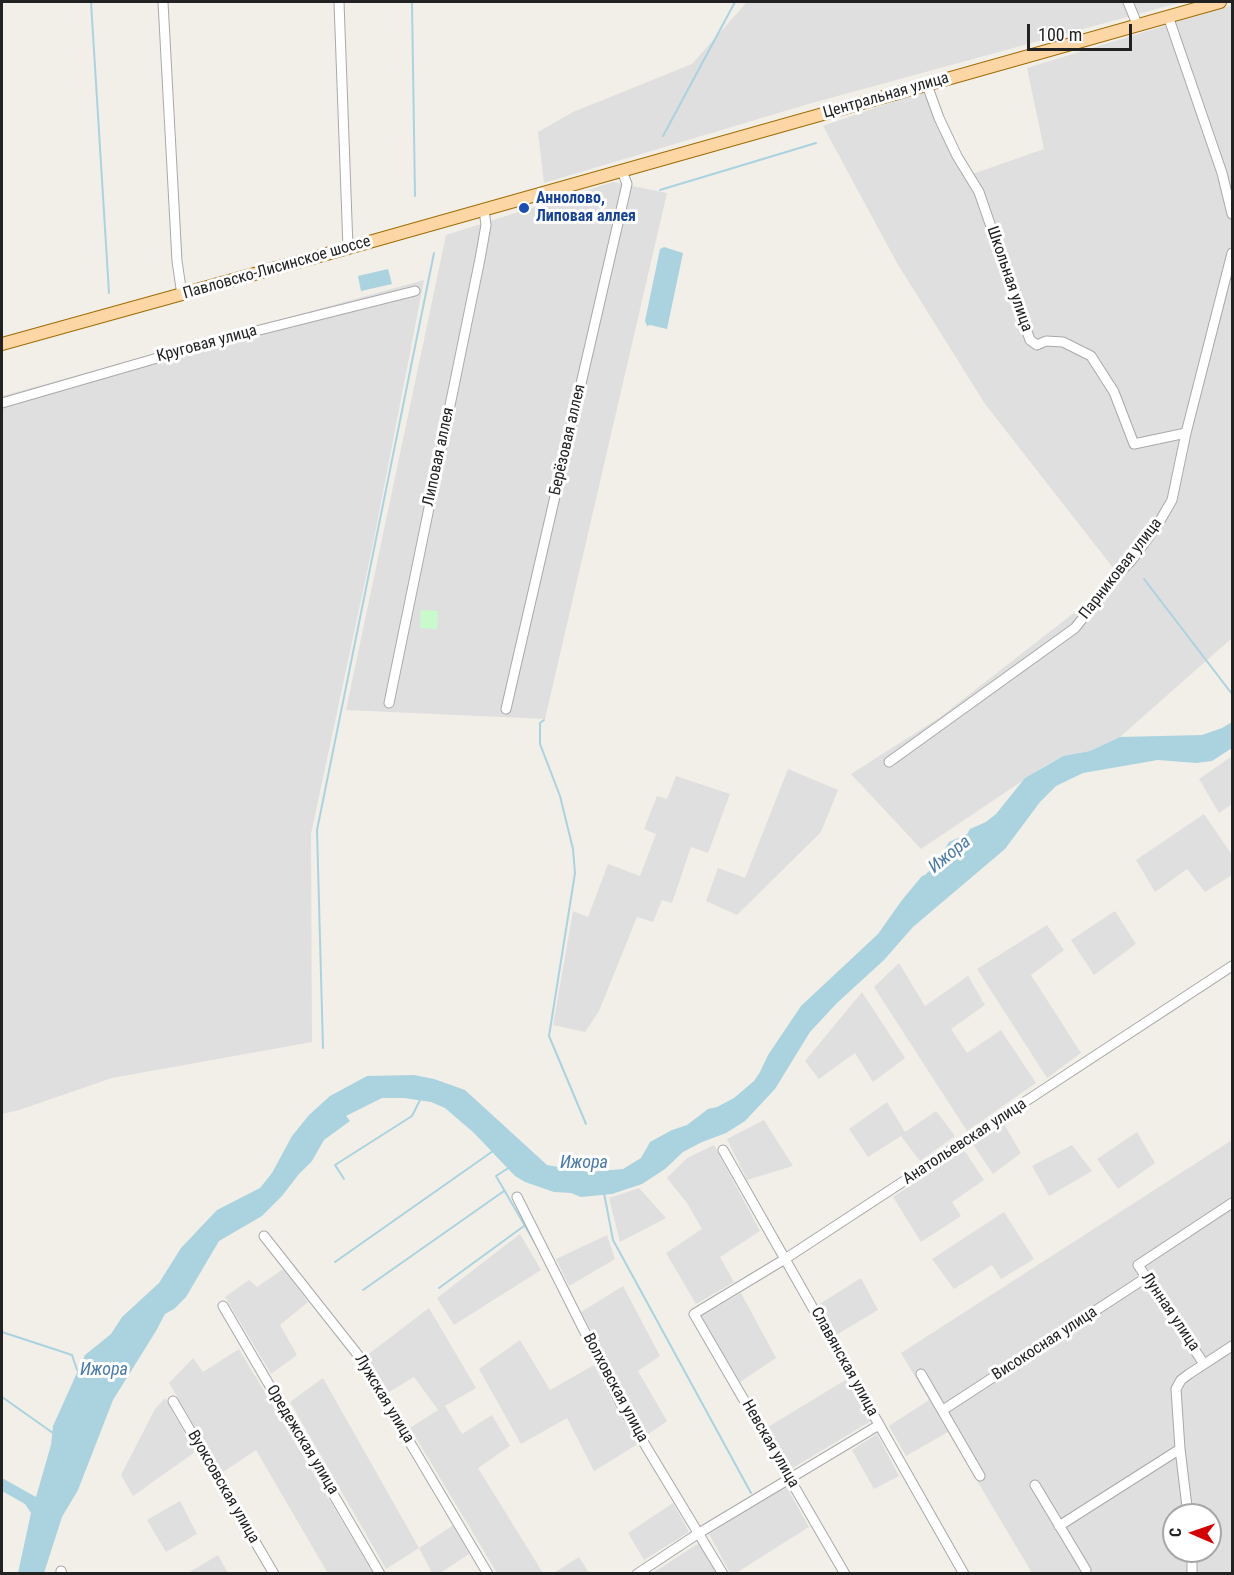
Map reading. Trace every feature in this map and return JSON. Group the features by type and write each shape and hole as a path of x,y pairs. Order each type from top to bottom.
{"main road":[{"name":"Центральная улица","path":"552,190 1220,2"},
{"name":"Павловско-Лисинское шоссе","path":"2,344 552,190"}],"street":[{"path":"163,2 177,261 182,295"},
{"path":"339,2 348,248"},
{"path":"1128,2 1137,24"},
{"path":"1168,16 1222,173 1233,214"},
{"name":"Школьная улица","path":"927,84 939,118 957,156 979,192 1030,340 1036,345 1046,341 1063,342 1090,356 1105,375 1114,392 1134,444 1186,433"},
{"name":"Берёзовая аллея","path":"506,709 627,184 622,171"},
{"name":"Липовая аллея","path":"389,703 480,259 486,225 484,210"},
{"name":"Парниковая улица","path":"889,762 1075,628 1131,561 1165,513 1172,500 1186,433 1233,253"},
{"name":"Круговая улица","path":"2,403 216,341 415,291"},
{"name":"Анатольевская улица","path":"694,1314 786,1259 1233,966"},
{"name":"Славянская улица","path":"723,1150 964,1574"},
{"name":"Волховская улица","path":"517,1197 624,1410 723,1574"},
{"name":"Лунная улица","path":"1204,1364 1138,1265 1233,1203"},
{"name":"Лужская улица","path":"264,1236 358,1355 488,1574"},
{"name":"Високосная улица","path":"943,1410 1147,1277"},
{"name":"Оредежская улица","path":"223,1306 380,1574"},
{"name":"Невская улица","path":"694,1314 845,1574"},
{"path":"1187,1503 1176,1389 1181,1380 1233,1346"},
{"path":"921,1374 980,1476"},
{"name":"Вуоксовская улица","path":"172,1401 274,1574"},
{"path":"637,1574 699,1533 879,1425"},
{"path":"1059,1526 1180,1449"},
{"path":"1035,1485 1086,1570"}],"shaded area":[{"path":"747,2 1182,2 812,103 544,183 538,132 573,112 692,64"},
{"path":"1232,5 1232,638 1120,737 1090,751 1063,756 1046,765 921,849 851,774 939,718 1084,605 1114,569 985,404 897,263 823,126 923,91 964,177 1044,149 1027,68"},
{"path":"613,182 667,193 545,719 346,710 446,235"},
{"path":"424,280 373,544 311,834 312,1042 112,1078 2,1114 2,396"},
{"path":"1232,756 1232,804 1219,813 1199,779"},
{"path":"788,769 838,790 821,832 737,915 706,901 718,868 745,878"},
{"path":"676,776 730,794 708,853 691,847 672,903 662,900 653,922 637,917 599,1011 585,1032 553,1025 573,911 588,917 608,864 640,876 656,834 644,829 657,796 667,799"},
{"path":"1204,814 1232,855 1232,875 1205,892 1187,869 1155,892 1136,860"},
{"path":"1115,911 1136,944 1094,975 1071,940"},
{"path":"1047,925 1064,950 1031,975 1081,1053 1047,1078 977,969"},
{"path":"899,963 925,1006 968,976 985,1005 951,1029 967,1053 1001,1030 1036,1083 967,1131 874,987"},
{"path":"862,992 905,1058 873,1082 855,1053 819,1079 805,1061"},
{"path":"887,1102 905,1132 936,1111 955,1136 920,1161 901,1136 868,1157 849,1129"},
{"path":"764,1120 793,1166 747,1180 727,1139"},
{"path":"1004,1124 1021,1153 993,1174 972,1143"},
{"path":"1137,1132 1155,1163 1118,1189 1097,1159"},
{"path":"1232,1140 1232,1573 1032,1573 948,1432 906,1456 889,1426 929,1400 901,1353"},
{"path":"714,1145 760,1231 720,1257 734,1282 696,1304 666,1253 702,1229 687,1203 667,1178 687,1158"},
{"path":"1072,1145 1092,1171 1049,1196 1032,1166"},
{"path":"964,1150 984,1180 952,1202 961,1216 921,1242 893,1197"},
{"path":"639,1188 666,1218 620,1242 609,1198"},
{"path":"1004,1212 1034,1259 1001,1279 992,1265 954,1289 932,1259"},
{"path":"520,1234 541,1270 454,1325 437,1298"},
{"path":"607,1235 615,1259 569,1286 556,1259"},
{"path":"283,1269 308,1302 280,1325 297,1355 271,1374 225,1297 249,1280 257,1287"},
{"path":"861,1278 878,1310 836,1335 818,1305"},
{"path":"623,1286 660,1356 638,1371 667,1421 647,1435 581,1312"},
{"path":"741,1293 776,1358 740,1382 701,1316"},
{"path":"429,1308 476,1388 445,1406 462,1434 492,1415 510,1446 478,1468 543,1573 497,1573 410,1428 438,1410 414,1377 389,1392 366,1356"},
{"path":"520,1340 550,1390 594,1365 638,1444 594,1471 567,1418 521,1444 479,1369"},
{"path":"239,1349 373,1573 325,1573 327,1572 256,1450 222,1473 169,1383 193,1358 203,1372"},
{"path":"323,1378 419,1548 386,1569 290,1402"},
{"path":"847,1379 871,1421 791,1469 768,1427"},
{"path":"165,1398 195,1452 133,1496 121,1475 155,1409"},
{"path":"877,1434 899,1476 874,1489 852,1450"},
{"path":"786,1486 809,1527 736,1573 730,1573 709,1534"},
{"path":"180,1501 197,1534 166,1552 147,1520"},
{"path":"673,1503 689,1532 644,1560 628,1533"},
{"path":"453,1525 469,1554 440,1573 432,1573 419,1548"},
{"path":"699,1543 717,1573 651,1574"},
{"path":"218,1555 228,1573 188,1573"},
{"path":"579,1557 589,1573 554,1573"}],"green space":[{"path":"421,610 438,611 437,629 420,628"}],"water":[{"path":"664,247 683,253 667,329 647,326 645,321 660,249"},
{"path":"388,269 392,284 361,291 358,276"},
{"name":"Ижора","path":"1232,722 1232,748 1212,761 1196,763 1158,760 1083,773 1056,786 1040,802 1005,849 913,927 884,960 837,1003 810,1032 775,1089 745,1121 726,1133 683,1152 665,1169 642,1184 612,1194 581,1197 571,1193 554,1192 525,1182 515,1176 474,1133 445,1108 431,1102 382,1098 346,1116 350,1121 324,1140 312,1161 262,1216 219,1241 186,1297 165,1314 113,1400 78,1490 62,1517 44,1573 18,1573 31,1513 25,1504 2,1491 2,1478 36,1497 51,1445 53,1426 85,1355 111,1334 122,1317 159,1283 181,1248 217,1210 260,1188 272,1173 292,1136 309,1115 330,1096 367,1076 414,1075 434,1079 465,1090 547,1165 588,1172 623,1169 641,1158 650,1142 687,1125 708,1109 734,1098 754,1081 768,1055 801,1006 878,934 902,900 922,876 936,864 949,842 967,834 970,829 986,822 996,814 1025,778 1063,756 1090,751 1120,737 1202,735"}],"waterway":[{"path":"91,2 109,293"},
{"path":"412,2 415,196"},
{"path":"663,136 735,2"},
{"path":"660,190 816,143"},
{"path":"323,1048 317,830 434,253"},
{"path":"1144,579 1232,694"},
{"path":"544,720 540,723 540,744 560,796 573,849 575,873 549,1036 586,1124"},
{"path":"344,1179 335,1165 412,1116 420,1100"},
{"path":"335,1262 493,1151"},
{"path":"510,1167 496,1176 539,1250"},
{"path":"363,1290 504,1191"},
{"path":"604,1193 613,1240 751,1493"},
{"path":"439,1288 524,1226"},
{"path":"2,1332 72,1355 77,1370"},
{"path":"2,1397 53,1433"}],"place":[{"name":"Аннолово, Липовая аллея","path":"524,208"}]}
